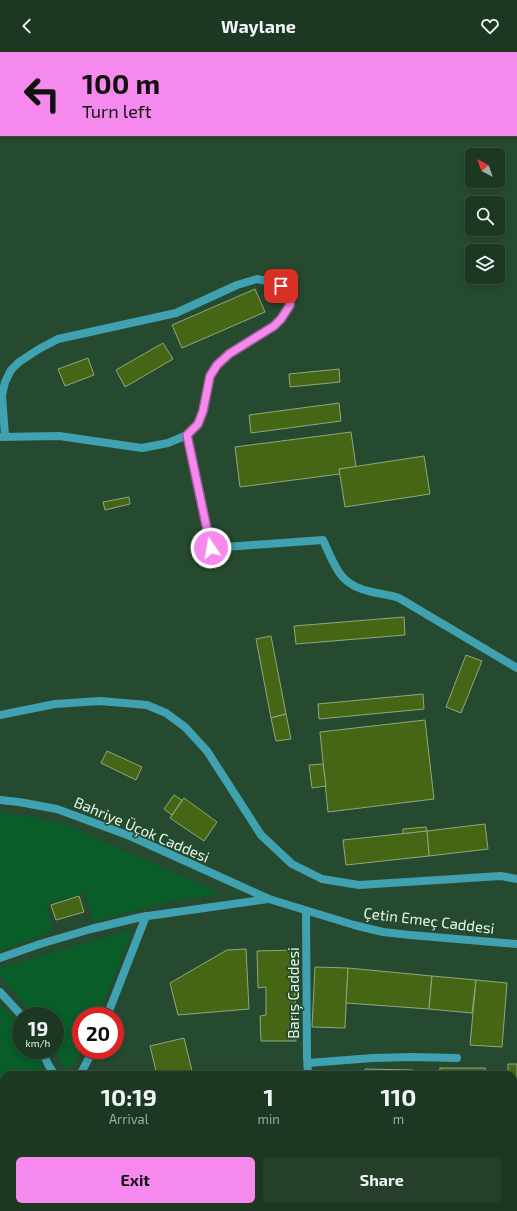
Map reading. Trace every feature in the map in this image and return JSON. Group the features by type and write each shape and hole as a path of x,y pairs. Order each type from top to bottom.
{"street":[{"path":"257,280 267,281 281,286 290,294 290,305 281,319 274,326 229,354 217,365 210,376 203,411 198,424 187,435 168,444 142,448 60,436 2,437 2,395 5,382 10,370 19,362 58,339 176,313 237,285 257,280"},
{"path":"187,435 211,548 323,540 338,573 347,583 360,589 374,593 389,594 399,598 517,668"},
{"path":"0,715 55,704 100,702 147,705 166,712 186,726 207,751 262,835 292,864 322,879 359,886 501,876 517,879"},
{"name":"Bahriye Üçok Caddesi","path":"0,800 19,802 57,810 130,836 269,899"},
{"path":"0,958 91,929 146,916 269,899"},
{"name":"Çetin Emeç Caddesi","path":"269,899 354,925 383,932 517,944"},
{"name":"Barış Caddesi","path":"306,911 308,1071"},
{"path":"111,1007 146,916"},
{"path":"0,992 14,1007"},
{"path":"308,1063 388,1058 458,1058"},
{"path":"46,1059 52,1071"},
{"path":"82,1071 88,1059"}],"green space":[{"path":"0,813 30,817 65,825 222,894 180,899 94,921 85,892 46,904 53,930 0,951"},
{"path":"132,930 101,1007 72,1007 72,1059 77,1059 69,1069 64,1068 59,1059 64,1059 64,1007 27,1007 0,975 0,968"},
{"path":"0,1004 12,1018 12,1059 39,1059 43,1071 0,1071"}],"building":[{"path":"255,289 265,312 182,348 172,325"},
{"path":"163,343 173,359 125,387 116,370"},
{"path":"88,358 94,375 65,386 58,369"},
{"path":"339,369 340,382 290,387 289,374"},
{"path":"339,403 341,421 251,433 249,415"},
{"path":"351,432 356,467 339,469 340,474 240,487 235,447"},
{"path":"424,456 430,494 345,507 339,469"},
{"path":"129,497 130,504 105,510 103,502"},
{"path":"404,617 405,635 296,644 294,626"},
{"path":"271,636 286,714 271,718 256,639"},
{"path":"466,655 482,661 461,713 446,707"},
{"path":"423,694 424,709 319,719 318,704"},
{"path":"286,714 291,739 276,741 271,718"},
{"path":"425,720 434,799 328,812 320,732"},
{"path":"107,751 142,767 136,780 101,763"},
{"path":"323,764 326,786 312,788 309,765"},
{"path":"174,795 182,800 172,815 164,809"},
{"path":"184,798 217,822 204,841 170,818"},
{"path":"485,824 488,849 429,856 427,831"},
{"path":"426,827 427,831 403,834 403,829"},
{"path":"427,831 429,856 346,865 343,840"},
{"path":"79,896 84,912 56,920 51,905"},
{"path":"246,949 249,1009 178,1015 170,983 227,950"},
{"path":"294,950 296,1041 261,1041 260,1016 266,1015 266,987 258,988 257,951"},
{"path":"315,967 348,968 345,1028 312,1027"},
{"path":"348,968 432,976 429,1009 346,1003"},
{"path":"432,976 476,980 472,1013 429,1009"},
{"path":"476,980 507,983 502,1047 470,1045"},
{"path":"184,1038 192,1071 156,1071 150,1046"},
{"path":"508,1064 517,1064 517,1071 508,1071"},
{"path":"440,1068 485,1068 485,1071 440,1071"},
{"path":"365,1069 413,1070 413,1071 365,1071"}],"route":[{"path":"211,548 187,435 198,424 203,411 210,376 217,365 229,354 274,326 281,319 290,305 290,294 281,286"}]}
